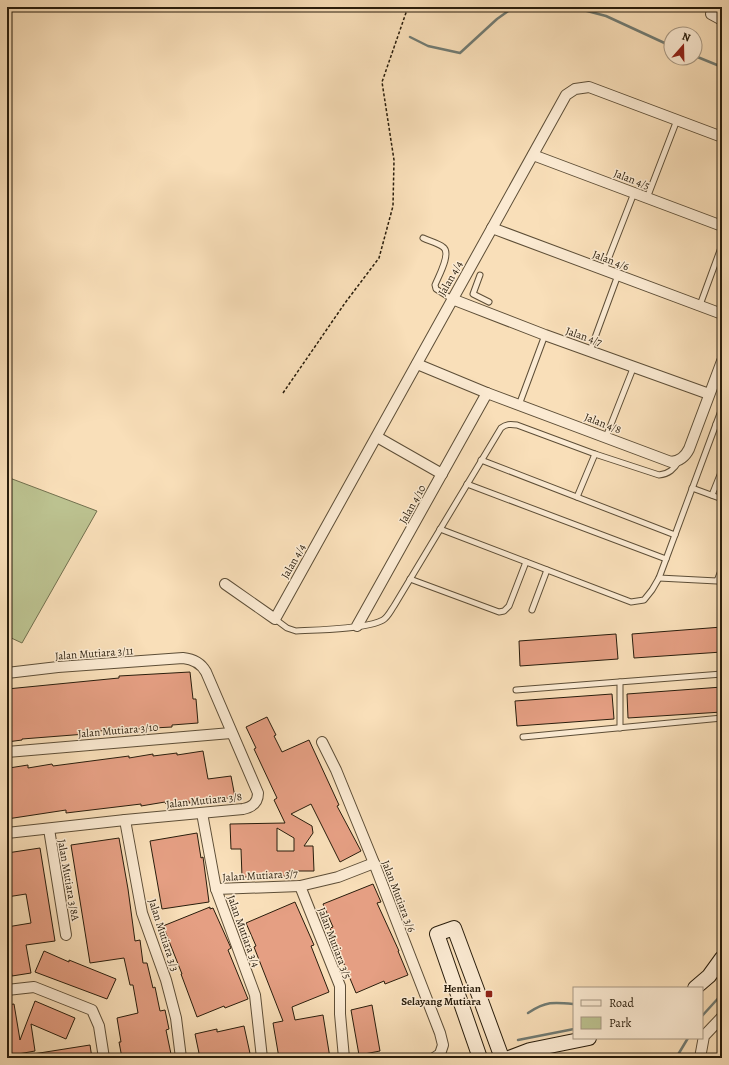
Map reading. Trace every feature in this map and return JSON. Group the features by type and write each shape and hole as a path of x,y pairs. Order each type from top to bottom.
{"street":[{"path":"711,14 722,20"},
{"name":"Jalan 4/4","path":"275,619 566,94 575,89 589,87 722,137"},
{"name":"Jalan 4/5","path":"533,155 722,226"},
{"name":"Jalan 4/6","path":"492,228 722,314"},
{"name":"Jalan 4/7","path":"452,299 478,303 545,335 709,394"},
{"path":"680,460 689,449 722,361"},
{"name":"Jalan 4/8","path":"417,364 519,406 606,437 667,461 675,462 680,460"},
{"name":"Jalan 4/10","path":"357,626 487,393"},
{"path":"377,437 442,474"},
{"path":"225,584 275,619"},
{"name":"Jalan Mutiara 3/11","path":"7,673 58,667 183,658"},
{"name":"Jalan Mutiara 3/8","path":"7,834 125,820 243,809 251,807 257,801 258,794 203,666 189,659 183,658"},
{"name":"Jalan Mutiara 3/10","path":"7,752 231,733"},
{"name":"Jalan Mutiara 3/6","path":"322,742 336,770 374,864 442,1039 444,1045 440,1054 434,1058"},
{"name":"Jalan Mutiara 3/4","path":"202,813 216,890 255,995 262,1058"},
{"name":"Jalan Mutiara 3/3","path":"125,820 142,913 166,980 176,1018 181,1058"},
{"name":"Jalan Mutiara 3/8A","path":"49,829 66,935"},
{"name":"Jalan Mutiara 3/7","path":"216,890 300,886 338,877 374,864"},
{"name":"Jalan Mutiara 3/5","path":"300,886 340,986 340,1014 344,1058"},
{"path":"480,1058 437,934 454,928 502,1058"},
{"path":"697,987 709,976 722,958"},
{"path":"7,990 34,987 92,1010 99,1026 104,1058"},
{"path":"462,1006 459,1017 469,1058"},
{"path":"700,1058 704,1036 722,1018"},
{"path":"494,1035 503,1044 525,1054"},
{"path":"508,1058 585,1039"}],"lane":[{"path":"647,198 677,120"},
{"path":"604,270 634,193"},
{"path":"423,238 444,247 446,251 446,259 435,285 436,289 452,299"},
{"path":"700,306 722,245"},
{"path":"480,275 473,294 478,303 489,302"},
{"path":"590,351 618,275"},
{"path":"519,406 545,335"},
{"path":"606,437 634,366"},
{"path":"440,530 631,602 644,600 659,578 722,408"},
{"path":"716,424 722,427"},
{"path":"275,619 287,628 296,631 357,626 376,623 384,619 410,580 501,428 505,425 517,425 595,454 658,475 665,474 670,471 680,460"},
{"path":"577,497 595,454"},
{"path":"482,460 675,535"},
{"path":"712,495 722,470"},
{"path":"467,484 666,559"},
{"path":"692,488 722,499"},
{"path":"410,580 499,612 504,611 509,606 526,562"},
{"path":"659,578 717,581 722,568"},
{"path":"532,610 547,570"},
{"path":"516,690 722,674"},
{"path":"620,682 620,728"},
{"path":"523,737 722,718"}],"path":[{"path":"283,393 345,303 379,258 393,206 394,160 382,82 408,7"}],"green space":[{"path":"7,477 97,511 22,643 7,636"}],"building":[{"path":"722,627 722,652 634,658 632,634"},
{"path":"616,634 618,659 520,666 519,641"},
{"path":"190,672 193,699 196,699 198,723 172,725 172,727 98,731 98,733 22,739 7,742 7,689 119,678 119,676"},
{"path":"722,687 722,712 628,718 627,694"},
{"path":"612,694 614,719 517,726 515,701"},
{"path":"267,717 282,752 309,740 339,805 337,806 361,851 340,862 311,804 291,814 312,826 313,833 304,846 313,846 314,871 289,871 289,876 242,877 241,849 231,849 230,824 285,823 274,800 277,798 254,749 256,748 246,727","holes":["277,828 294,838 294,851 277,851"]},
{"path":"203,751 208,779 231,776 235,797 189,803 189,801 166,804 165,802 141,806 141,804 66,813 66,810 7,819 7,771 9,771 9,768 28,765 28,768 52,764 53,766 129,756 129,758 153,754 153,756 177,753 177,755"},
{"path":"197,833 201,858 203,857 209,902 162,909 150,841"},
{"path":"119,838 135,941 140,940 143,963 147,963 153,988 155,987 160,1011 165,1010 169,1029 166,1030 171,1054 152,1058 149,1056 122,1058 117,1018 138,1013 133,985 130,985 124,958 90,963 71,845"},
{"path":"40,848 55,941 26,945 31,973 12,976 7,946 7,927 31,923 26,894 7,897 7,853"},
{"path":"373,884 381,902 377,903 399,951 408,975 385,984 384,981 356,993 330,928 333,927 323,904"},
{"path":"295,902 314,945 311,946 329,992 292,1007 295,1020 323,1015 330,1058 279,1058 273,1023 283,1021 254,947 256,946 246,923"},
{"path":"210,907 210,909 213,908 231,948 228,950 248,999 225,1008 224,1006 197,1017 163,926"},
{"path":"44,951 116,979 107,999 35,972"},
{"path":"35,1001 75,1018 66,1039 31,1024 35,1051 7,1056 7,1005 14,1004 20,1040"},
{"path":"372,1005 380,1051 359,1055 351,1010"},
{"path":"244,1026 251,1058 200,1058 195,1034 217,1029 217,1032"},
{"path":"90,1045 92,1058 34,1058 33,1054"}],"waterway":[{"path":"410,37 428,46 460,53 497,19 514,7"},
{"path":"572,7 606,16 663,42"},
{"path":"703,59 722,67"},
{"path":"703,1015 722,994"},
{"path":"528,1013 545,1004 573,1004"},
{"path":"518,1040 573,1029"},
{"path":"676,1058 687,1039"}],"place":[{"name":"Hentian Selayang Mutiara","path":"489,994"}]}
